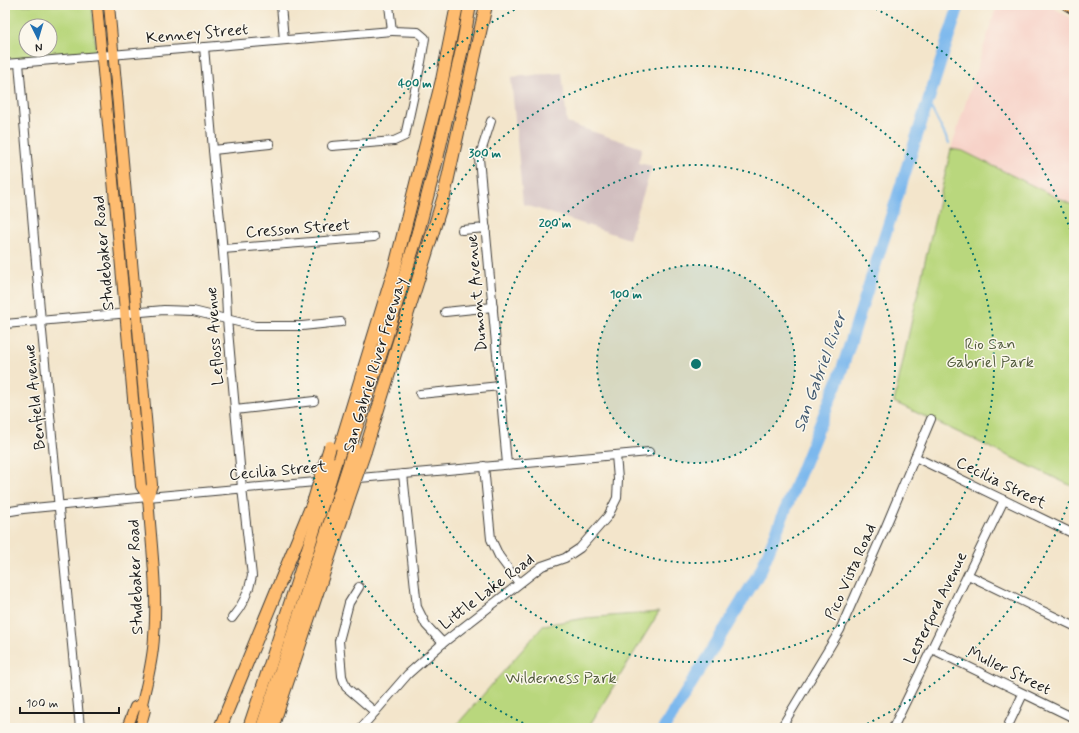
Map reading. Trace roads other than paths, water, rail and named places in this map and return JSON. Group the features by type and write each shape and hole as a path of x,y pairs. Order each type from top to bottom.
{"highway":[{"path":"442,80 450,5"},
{"name":"San Gabriel River Freeway","path":"272,728 332,498 367,355 395,267 442,80 457,5"},
{"path":"340,462 386,338 418,232 437,159 470,5"},
{"path":"360,450 388,348 419,248 447,137 475,5"},
{"name":"San Gabriel River Freeway","path":"249,728 278,641 332,498 360,450 444,196 486,5"},
{"path":"262,728 332,498 330,447 367,355"},
{"path":"220,728 332,498"}],"main road":[{"name":"Studebaker Road","path":"97,5 141,486 148,497"},
{"name":"Studebaker Road","path":"108,5 152,485 148,497 155,587 154,639 152,657 142,704 145,710 140,728"},
{"path":"1067,5 1074,9"},
{"name":"Studebaker Road","path":"128,728 135,708 142,704"}],"street":[{"path":"281,5 284,40"},
{"path":"389,5 392,31"},
{"name":"Kenney Street","path":"5,64 392,31 418,32 425,38 405,136 394,141 332,146"},
{"name":"Lefloss Avenue","path":"204,47 213,150 224,248 227,319 242,488 252,576 250,586 240,608 232,618"},
{"name":"Benfield Avenue","path":"19,63 41,321 80,728"},
{"name":"Dumont Avenue","path":"491,121 479,158 507,464"},
{"path":"213,150 270,144"},
{"path":"462,230 486,228"},
{"name":"Cresson Street","path":"224,248 374,237"},
{"path":"445,312 493,307"},
{"path":"5,324 164,310 193,311 254,326 302,326 341,322"},
{"path":"420,394 500,386"},
{"path":"235,410 314,401"},
{"name":"Pico Vista Road","path":"781,728 838,634 931,419"},
{"name":"Cecilia Street","path":"5,512 22,509 242,488 649,452"},
{"name":"Little Lake Road","path":"361,728 408,674 443,643 542,566 565,558 580,548 608,516 617,498 618,479 616,455"},
{"name":"Cecilia Street","path":"915,457 1074,534"},
{"path":"484,466 491,539 499,556 519,583"},
{"path":"403,474 417,607 426,625 443,643"},
{"name":"Lesterford Avenue","path":"893,728 1004,500"},
{"path":"968,574 1074,626"},
{"path":"359,587 349,603 339,641 342,676 346,687 375,712"},
{"name":"Muller Street","path":"932,649 1074,718"},
{"path":"1007,728 1023,694"}],"waterway":[{"name":"San Gabriel River","path":"664,728 761,570 840,375 959,5"},
{"path":"928,102 949,143"}],"park label":[{"name":"Rio San Gabriel Park","path":"990,353"},
{"name":"Wilderness Park","path":"561,678"}]}
